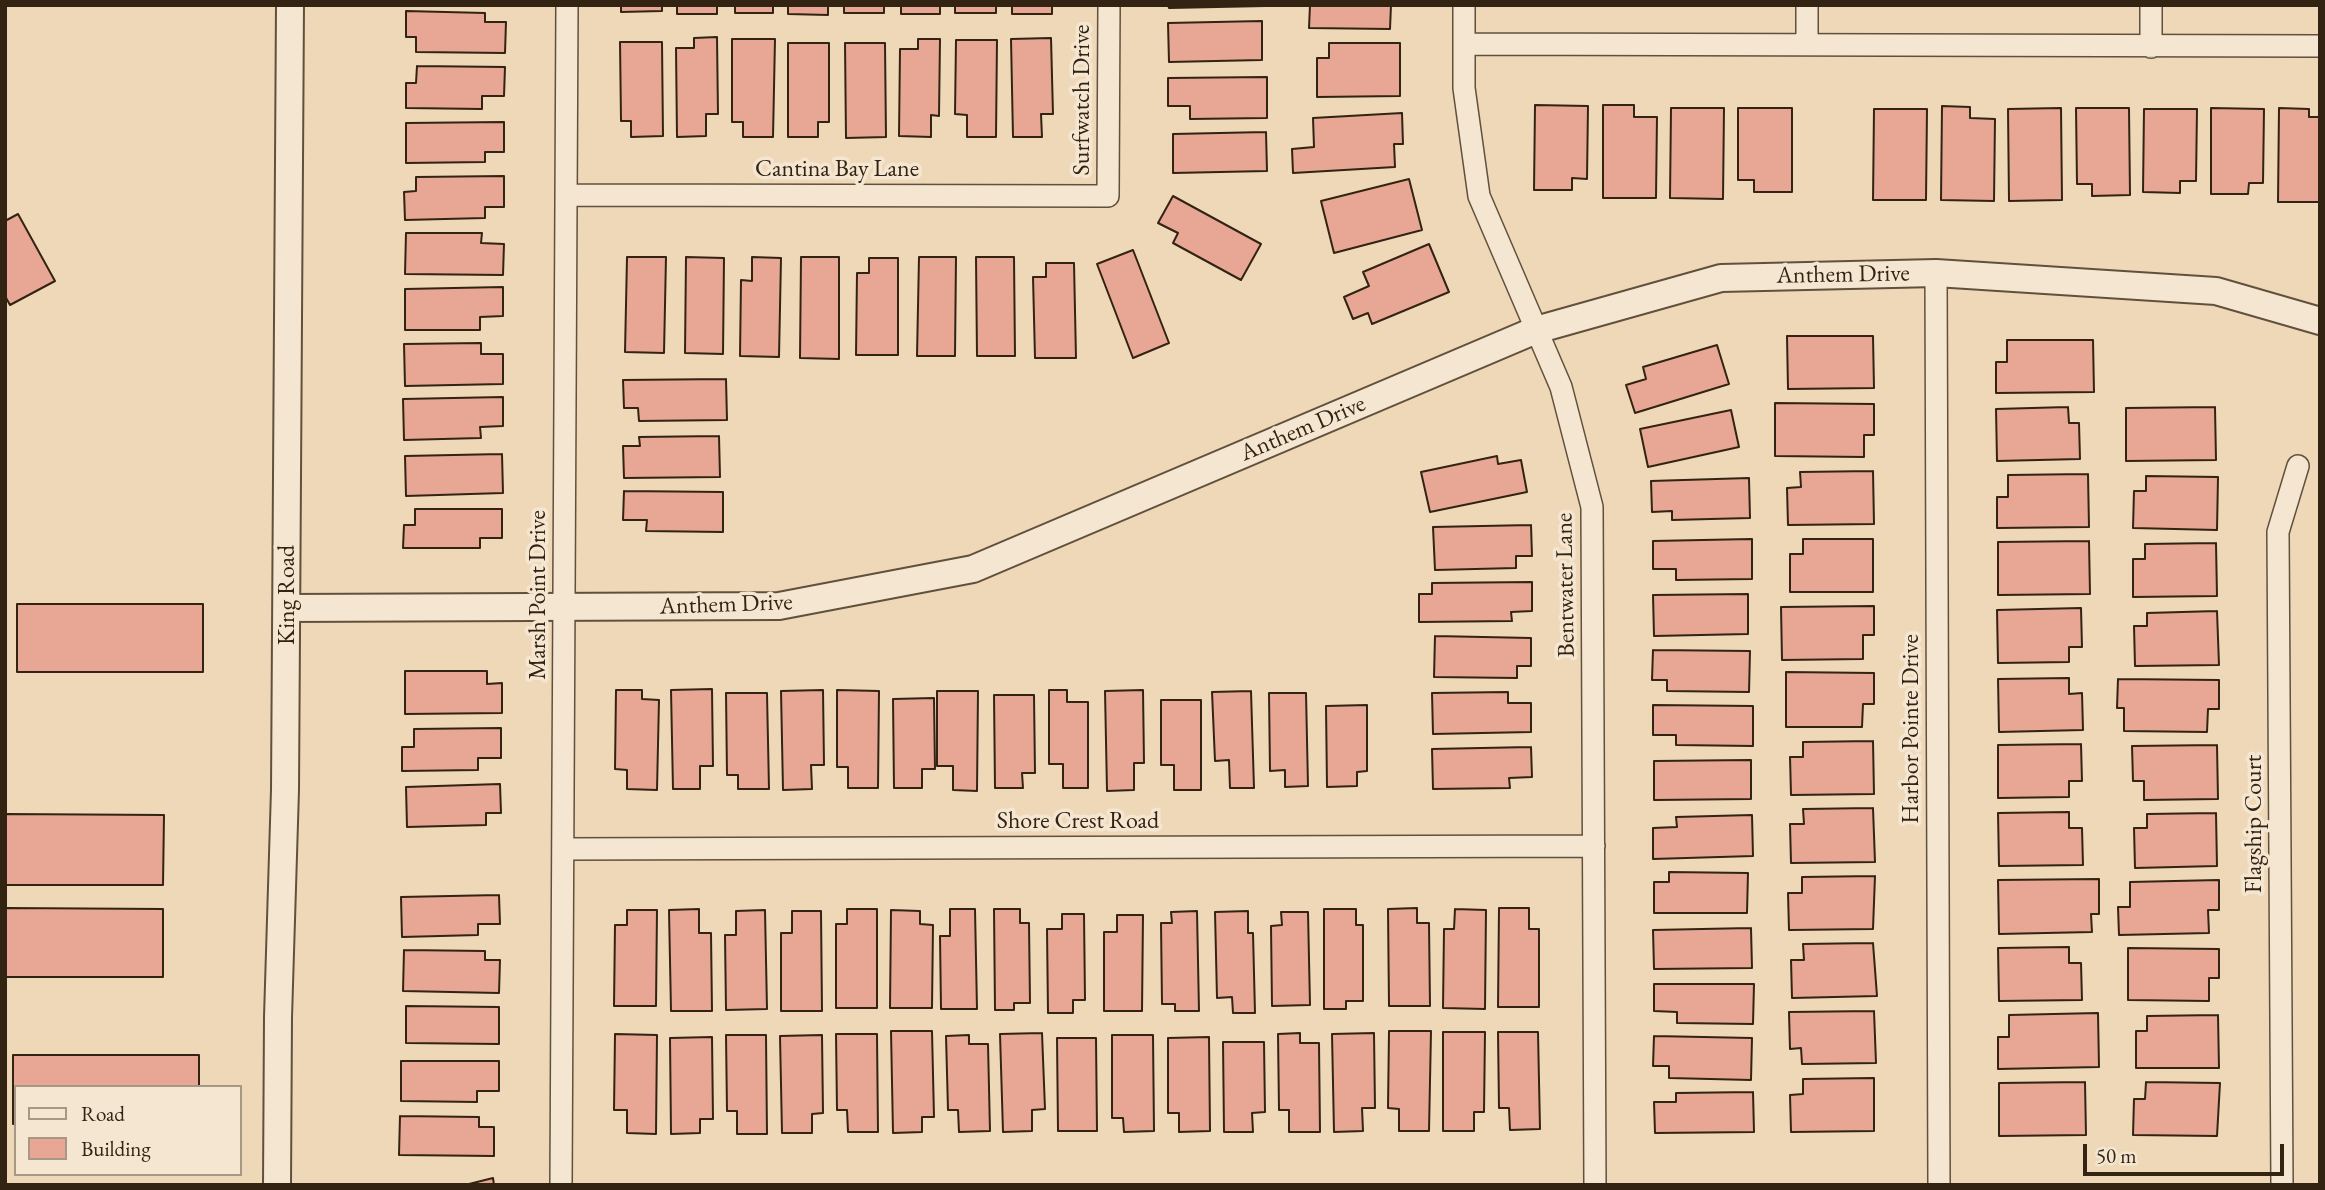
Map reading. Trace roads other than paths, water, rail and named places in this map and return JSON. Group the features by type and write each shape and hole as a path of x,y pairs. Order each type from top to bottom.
{"street":[{"name":"King Road","path":"277,1185 287,608 290,5"},
{"name":"Marsh Point Drive","path":"561,1185 567,5"},
{"name":"Surfwatch Drive","path":"1108,196 1109,5"},
{"name":"Bentwater Lane","path":"1464,5 1464,88 1479,196 1561,387 1592,507 1595,1185"},
{"path":"1807,45 1808,5"},
{"path":"2151,5 2151,47"},
{"path":"1464,44 2320,46"},
{"name":"Cantina Bay Lane","path":"566,195 1108,196"},
{"name":"Anthem Drive","path":"287,608 564,609 779,606 974,569 1536,330 1721,278 1936,273 2216,290 2320,321"},
{"name":"Harbor Pointe Drive","path":"1936,273 1939,1185"},
{"name":"Flagship Court","path":"2282,1185 2278,532 2298,466"},
{"name":"Shore Crest Road","path":"563,849 1594,846"}]}
